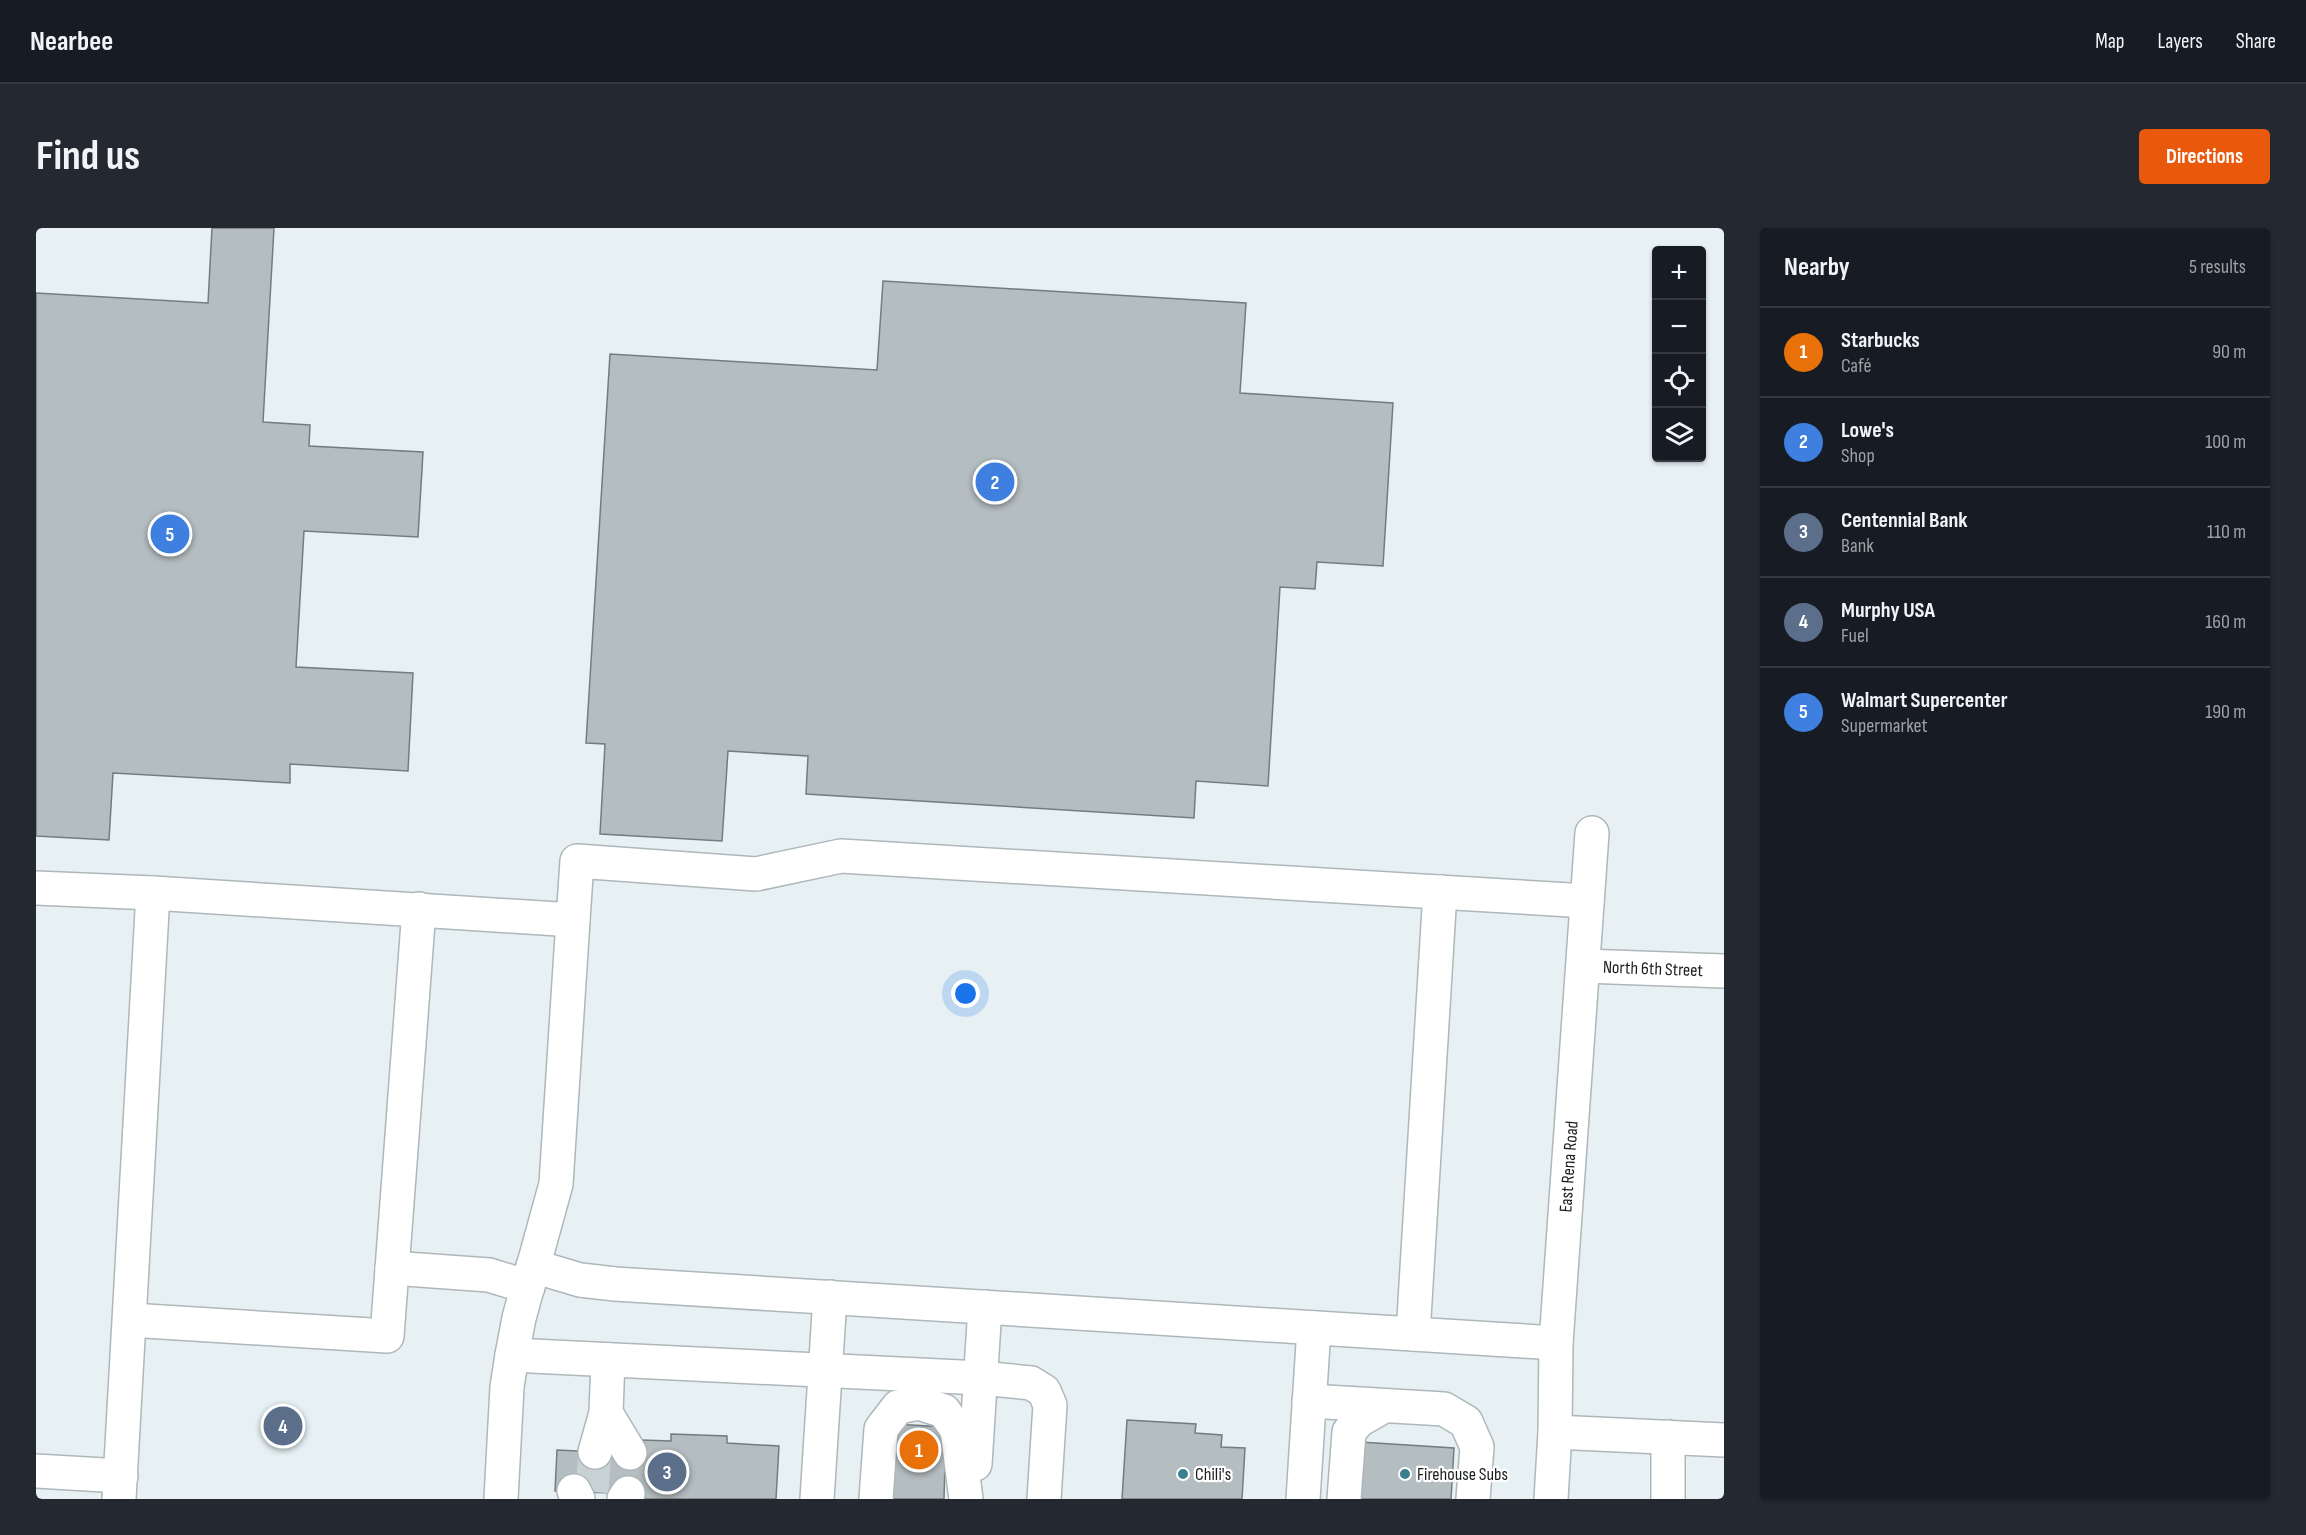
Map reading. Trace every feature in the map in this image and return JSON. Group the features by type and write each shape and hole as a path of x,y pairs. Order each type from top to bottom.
{"street":[{"name":"East Rena Road","path":"1551,1499 1555,1432 1556,1343 1592,833"},
{"path":"501,1499 507,1387 512,1355 530,1276 556,1184 577,861 756,874 841,856 1587,901"},
{"path":"36,888 153,893 573,920"},
{"path":"1413,1334 1440,892"},
{"path":"36,1471 120,1487 153,893"},
{"path":"130,1320 387,1336 419,909"},
{"name":"North 6th Street","path":"1583,966 1724,971"},
{"path":"392,1268 1556,1343"},
{"path":"817,1499 830,1297"},
{"path":"973,1499 985,1307"},
{"path":"1303,1499 1314,1328"},
{"path":"512,1355 981,1378 1031,1383 1044,1391 1050,1405 1044,1499"},
{"path":"606,1413 604,1452 608,1360"},
{"path":"1309,1401 1444,1409 1466,1422 1477,1447 1473,1499"},
{"path":"876,1499 881,1429 898,1407 920,1403 944,1411 957,1430 966,1499"},
{"path":"1344,1499 1349,1432 1358,1421 1384,1406"},
{"path":"1555,1432 1724,1440"},
{"path":"1668,1437 1668,1499"}],"building":[{"path":"212,228 274,228 263,422 310,425 309,446 423,452 418,537 304,531 296,667 413,673 408,771 290,764 290,783 113,773 109,840 36,836 36,293 208,303"},
{"path":"883,281 1246,303 1240,393 1393,403 1383,566 1317,562 1315,589 1280,587 1268,786 1196,781 1194,818 806,794 808,756 728,751 722,841 600,834 605,744 586,743 610,354 877,370"},
{"name":"Chili's","path":"1127,1420 1196,1424 1195,1433 1222,1435 1221,1447 1245,1448 1242,1499 1122,1499"},
{"path":"893,1424 946,1427 944,1499 883,1499"},
{"path":"671,1434 727,1436 727,1443 779,1446 776,1499 640,1499 612,1493 555,1491 557,1450 642,1454 642,1440 671,1441"},
{"name":"Firehouse Subs","path":"1360,1442 1454,1448 1451,1499 1357,1499"}],"tunnel":[{"path":"592,1492 595,1452"}],"place":[{"name":"Lowe's","path":"995,482"},
{"name":"Walmart Supercenter","path":"170,534"},
{"name":"Murphy USA","path":"283,1426"},
{"name":"Starbucks","path":"919,1450"},
{"name":"Centennial Bank","path":"667,1472"},
{"name":"Chili's","path":"1183,1474"},
{"name":"Firehouse Subs","path":"1405,1474"}]}
